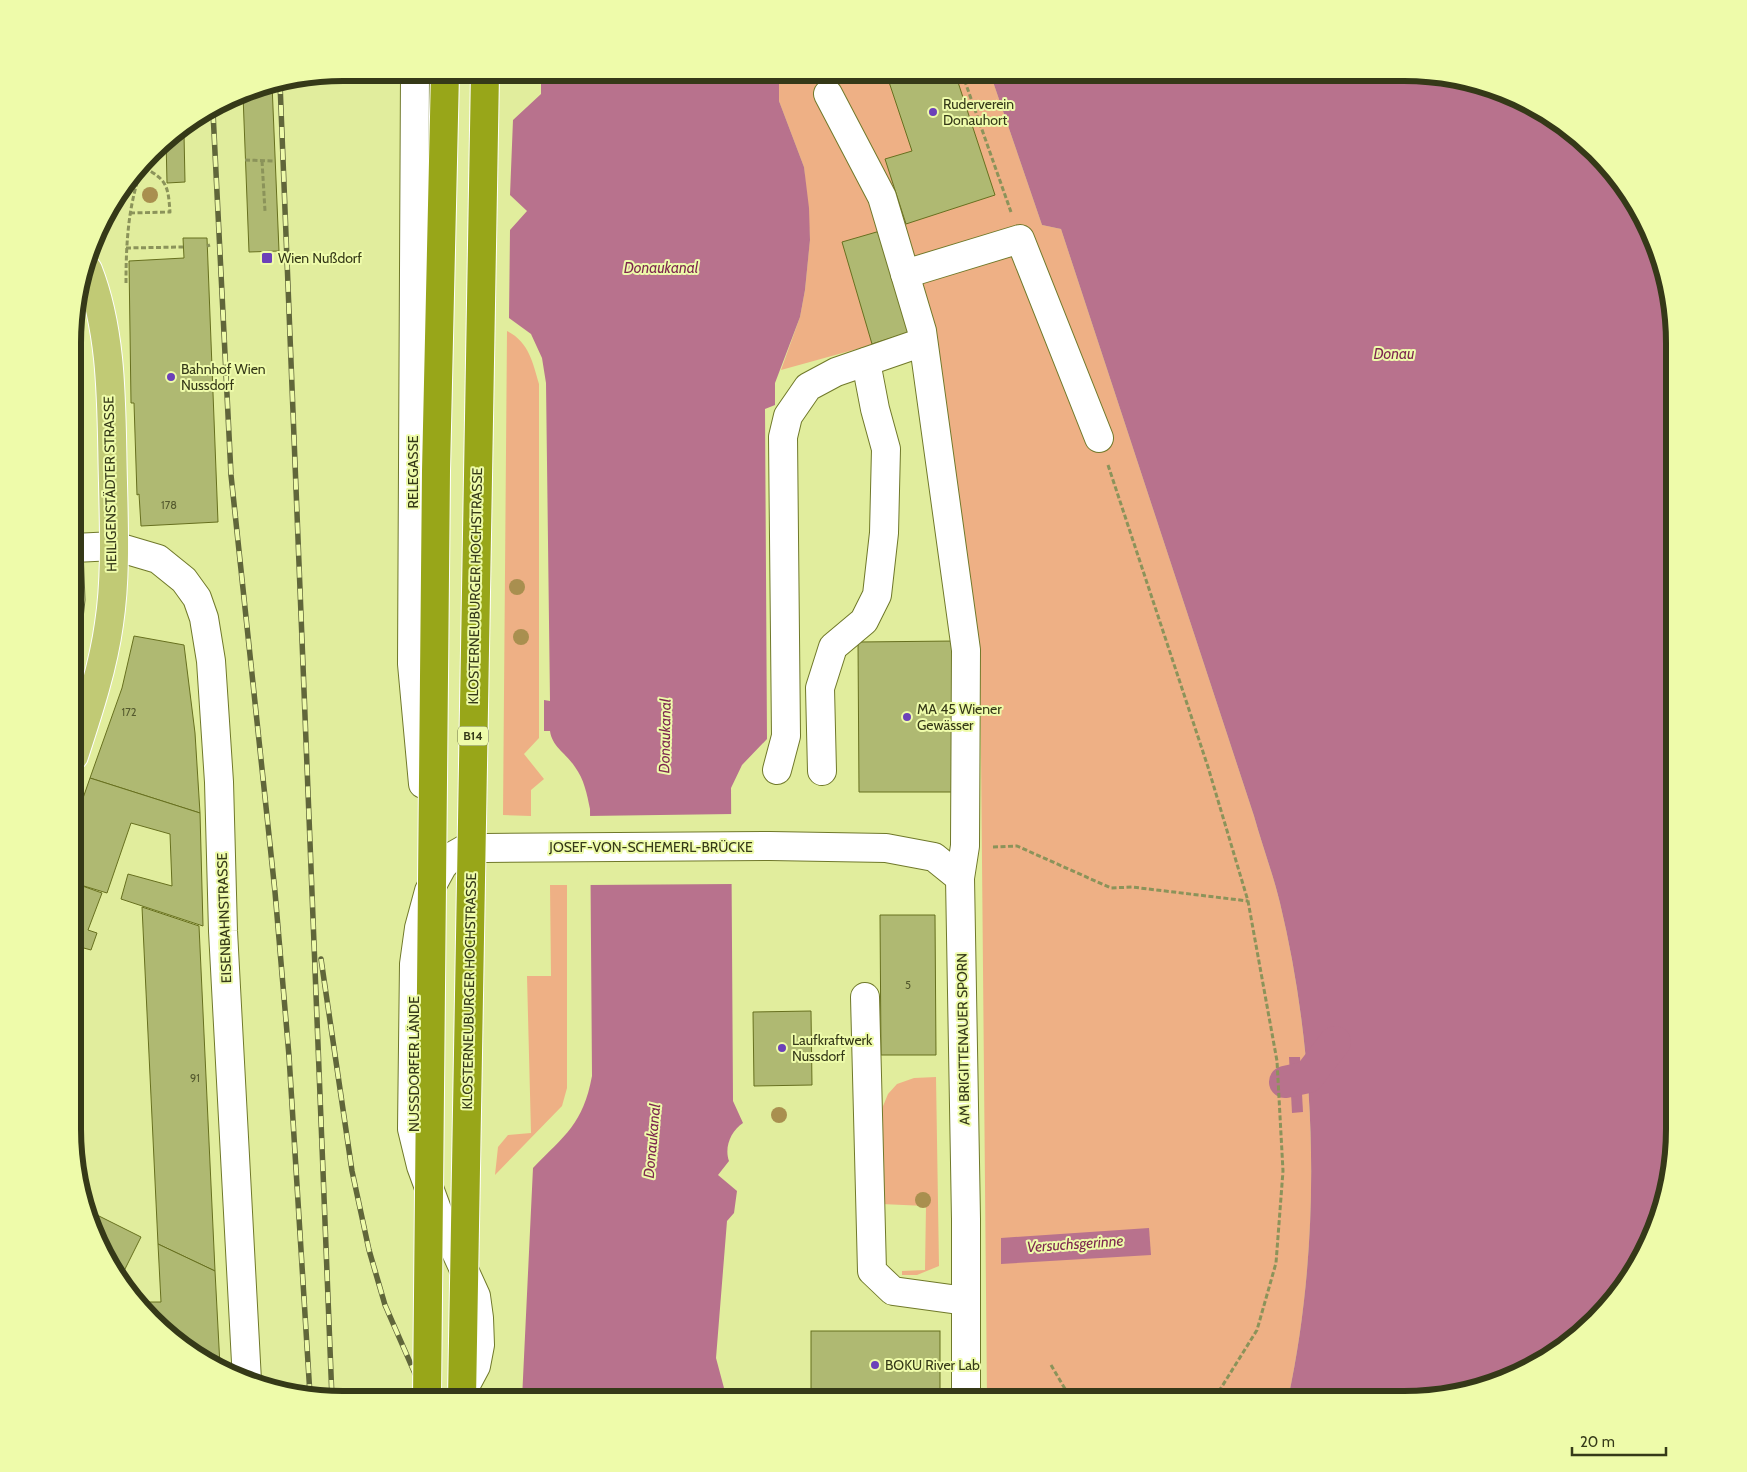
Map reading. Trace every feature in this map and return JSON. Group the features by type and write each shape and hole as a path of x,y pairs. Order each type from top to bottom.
{"highway":[{"path":"427,1391 436,471 445,81"},
{"name":"KLOSTERNEUBURGER HOCHSTRASSE","path":"460,1391 484,81"}],"main road":[{"name":"HEILIGENSTÄDTER STRASSE","path":"81,735 90,707 109,623 114,546 106,338 88,282"}],"street":[{"name":"RELEGASSE","path":"415,81 412,664 426,826 442,868"},
{"name":"AM BRIGITTENAUER SPORN","path":"828,94 882,197 923,342 966,650 965,846 960,878 966,1391"},
{"path":"905,274 1020,239 1099,438"},
{"path":"777,770 786,736 783,437 788,416 808,386 836,372 923,342"},
{"path":"822,771 820,688 833,647 864,621 877,594 882,551 886,449 875,409 866,362"},
{"name":"EISENBAHNSTRASSE","path":"81,548 114,546 158,559 184,580 198,598 204,618 211,661 219,782 223,931 247,1372"},
{"name":"JOSEF-VON-SCHEMERL-BRÜCKE","path":"442,868 451,857 465,849 770,846 886,848 934,857 960,878"},
{"name":"NUSSDORFER LÄNDE","path":"442,868 430,891 419,928 414,964 412,1130 421,1166 436,1207 476,1296 480,1345 476,1366 464,1391"},
{"path":"865,997 872,1271 893,1291 966,1301"}],"path":[{"path":"965,81 1020,239"},
{"path":"245,160 275,161"},
{"path":"262,161 265,211"},
{"path":"135,183 130,213 170,212 168,187 160,176 147,169"},
{"path":"126,248 183,247"},
{"path":"1099,438 1208,767 1248,901 1277,1061 1283,1171 1276,1264 1257,1330 1218,1391"},
{"path":"989,847 1017,846 1110,888 1132,887 1248,901"},
{"path":"1051,1365 1066,1391"}],"shaded area":[{"path":"779,81 993,81 1042,225 1061,229 1254,816 1280,903 1293,963 1302,1025 1311,1151 1306,1277 1299,1339 1289,1391 987,1391 980,646 933,328 781,370 800,317 805,290 810,239 804,167 779,101"},
{"path":"507,331 525,347 532,361 539,384 539,738 524,754 544,779 531,790 531,816 503,815"},
{"path":"550,885 567,885 567,1088 562,1106 495,1175 498,1147 508,1135 531,1133 527,976 551,976"},
{"path":"936,1077 939,1266 917,1275 902,1275 902,1271 925,1270 926,1206 881,1204 881,1111 888,1094 897,1084 914,1078"}],"water":[{"name":"Donaukanal","path":"541,81 779,81 779,101 804,167 809,208 810,240 805,290 800,317 775,383 775,405 765,409 767,739 742,765 731,788 733,1101 743,1123 732,1135 727,1150 729,1161 718,1175 737,1191 734,1213 727,1221 716,1358 724,1391 522,1391 533,1168 563,1137 578,1118 592,1076 590,809 581,777 572,762 554,742 550,731 544,731 544,700 550,701 546,383 542,358 531,334 509,318 510,230 527,211 510,195 513,120 541,94"},
{"name":"Donau","path":"993,81 1404,81 1438,83 1472,90 1520,108 1549,125 1577,146 1601,170 1631,212 1646,243 1661,292 1666,343 1666,1129 1664,1163 1657,1197 1646,1229 1631,1260 1612,1288 1577,1326 1563,1337 1535,1356 1504,1371 1472,1382 1438,1389 1404,1391 1289,1391 1299,1339 1306,1277 1311,1151 1308,1087 1293,963 1280,903 1254,816 1061,229 1042,225"},
{"path":"1289,1057 1300,1057 1303,1112 1292,1113"},
{"name":"Versuchsgerinne","path":"1149,1228 1151,1255 1001,1264 1001,1238"}],"pier":[{"path":"733,814 733,884 588,885 587,816"}],"building":[{"name":"Ruderverein Donauhort","path":"889,81 958,81 995,195 906,224 885,159 912,151"},
{"path":"272,91 279,251 249,252 243,101"},
{"path":"184,135 185,182 167,183 166,150"},
{"path":"880,231 910,332 872,344 842,242"},
{"name":"Bahnhof Wien Nussdorf","path":"183,238 207,238 218,522 141,526 139,494 137,495 134,403 131,403 129,261 184,258"},
{"path":"134,636 184,645 195,733 200,813 90,778 122,688"},
{"name":"MA 45 Wiener Gewässer","path":"955,641 957,792 859,792 858,642"},
{"path":"90,778 200,813 203,926 121,899 128,874 172,886 170,834 131,823 107,893 81,885 81,804"},
{"path":"81,886 102,893 88,930 97,933 91,950 81,947"},
{"path":"142,907 199,926 215,1271 158,1244"},
{"path":"880,915 935,915 936,1055 881,1055"},
{"name":"Laufkraftwerk Nussdorf","path":"811,1011 812,1085 754,1086 753,1012"},
{"path":"95,1214 141,1237 124,1272 108,1245"},
{"path":"158,1244 215,1271 220,1360 170,1326 144,1300 148,1302 161,1302"},
{"name":"BOKU River Lab","path":"811,1331 940,1331 940,1391 811,1391"}],"waterway":[{"path":"1285,1082 1308,1077 1335,1042"}],"tram line":[{"path":"81,498 85,600 81,637"}],"railway":[{"path":"280,89 332,1390"},
{"path":"213,115 231,475 275,892 289,1056 310,1389"},
{"path":"321,959 352,1171 369,1250 385,1305 423,1391"}],"place":[{"name":"Ruderverein Donauhort","path":"933,112"},
{"name":"Wien Nußdorf","path":"267,258"},
{"name":"Bahnhof Wien Nussdorf","path":"171,377"},
{"name":"MA 45 Wiener Gewässer","path":"907,717"},
{"name":"Laufkraftwerk Nussdorf","path":"782,1048"},
{"name":"BOKU River Lab","path":"875,1365"}]}
